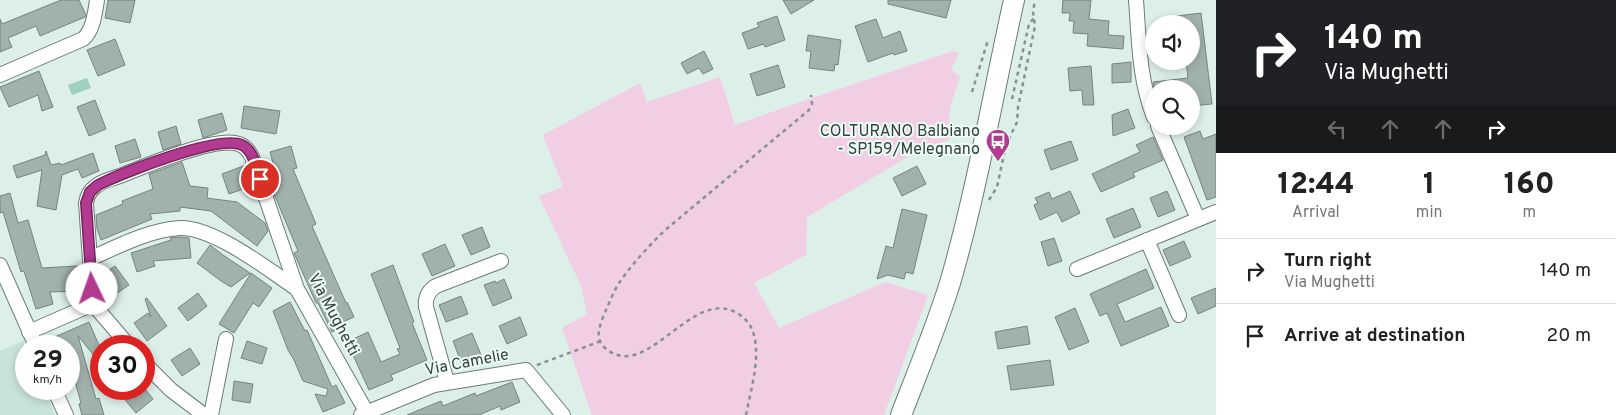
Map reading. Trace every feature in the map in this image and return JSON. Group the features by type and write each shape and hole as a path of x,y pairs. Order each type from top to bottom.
{"street":[{"path":"0,75 83,40 90,28 97,0"},
{"path":"1136,0 1142,75 1145,88"},
{"path":"901,415 930,340 954,268 972,198 1011,4"},
{"path":"1162,135 1198,219"},
{"name":"Via Mughetti","path":"90,258 86,203 90,192 95,186 138,168 201,148 231,143 244,146 254,160 297,289 364,414"},
{"path":"1077,269 1216,212"},
{"path":"120,335 93,304 90,258 146,236 172,229 189,229 204,232 223,241 297,289"},
{"path":"1147,240 1179,315"},
{"path":"447,382 428,315 427,296 431,289 436,286 502,260"},
{"path":"0,265 30,335"},
{"path":"29,332 93,304"},
{"path":"211,415 226,339"},
{"path":"526,370 563,415"},
{"name":"Via Camelie","path":"364,414 422,389 447,382 526,370"},
{"path":"155,374 171,390 204,415"},
{"path":"59,400 66,415"}],"path":[{"path":"1012,99 1029,24 1034,18"},
{"path":"972,92 990,34"},
{"path":"746,415 757,350 754,333 746,319 736,312 722,308 707,310 690,319 644,351 630,356 615,355 603,347 598,336 600,324 618,284 635,262 664,231 809,110 812,104 811,95"},
{"path":"526,370 600,341"}],"shaded area":[{"path":"953,51 959,53 951,70 960,77 950,107 949,140 919,150 807,217 806,255 754,283 779,328 885,282 928,295 884,415 592,415 562,328 587,314 581,286 539,196 563,187 543,135 640,83 647,102 720,77 735,125"},
{"path":"87,78 91,88 72,95 68,85"},
{"path":"15,344 15,400 49,400 55,415 0,415 0,351"}],"building":[{"path":"61,0 79,0 86,15 85,17 40,36 36,26 8,38 12,47 0,52 0,19 2,24"},
{"path":"108,0 135,0 130,23 105,18"},
{"path":"783,0 814,0 791,14"},
{"path":"888,0 951,0 946,18 888,4"},
{"path":"1063,0 1091,0 1089,19 1109,21 1108,35 1124,36 1123,49 1087,46 1088,34 1073,33 1074,21 1069,21 1070,13 1062,13"},
{"path":"1201,13 1212,104 1200,105 1200,80 1170,80 1188,78 1187,70 1200,70 1200,15 1185,15"},
{"path":"777,16 785,40 765,47 764,44 748,49 742,33 759,27 757,23"},
{"path":"876,19 883,38 900,31 907,51 894,55 893,53 868,62 855,26"},
{"path":"808,35 841,40 838,65 835,64 834,71 809,68 811,51 806,51"},
{"path":"115,39 125,65 98,76 87,50"},
{"path":"704,51 713,69 703,74 699,68 687,74 681,63"},
{"path":"1131,62 1131,82 1112,83 1112,64"},
{"path":"778,65 785,87 757,96 750,74"},
{"path":"1091,66 1094,105 1083,105 1082,90 1070,91 1068,68"},
{"path":"39,71 53,107 42,111 38,95 9,107 0,87"},
{"path":"95,100 106,129 89,136 77,107"},
{"path":"244,106 280,111 276,134 241,128"},
{"path":"1128,109 1135,128 1113,136 1112,115"},
{"path":"222,113 227,130 203,138 198,120"},
{"path":"176,126 181,144 163,150 158,132"},
{"path":"1200,131 1203,139 1216,134 1216,197 1207,200 1184,137 1200,135"},
{"path":"1153,137 1163,160 1133,173 1135,177 1101,192 1092,174 1140,152 1136,145"},
{"path":"135,139 141,157 120,163 115,146"},
{"path":"1071,141 1078,160 1051,170 1044,150"},
{"path":"291,146 297,168 293,169 316,224 312,226 354,317 343,322 345,326 332,332 318,303 316,303 294,253 298,251 272,189 279,186 270,152"},
{"path":"46,151 51,165 60,163 61,165 93,153 99,171 82,178 78,169 62,175 56,210 37,206 42,170 17,178 13,166 45,155"},
{"path":"182,162 190,186 208,188 207,198 237,202 265,223 268,231 257,246 211,211 180,207 180,211 150,214 152,219 101,240 97,229 96,215 123,204 122,201 153,189 149,174"},
{"path":"246,165 252,186 229,194 222,174"},
{"path":"917,166 926,184 902,196 893,178"},
{"path":"1070,191 1080,213 1062,222 1057,212 1040,220 1034,205 1038,203 1035,198 1049,192 1052,199"},
{"path":"1167,191 1175,210 1158,217 1150,198"},
{"path":"10,193 18,223 28,220 42,268 77,266 79,291 50,292 53,304 36,309 24,271 21,272 3,212 0,213 0,196"},
{"path":"1133,208 1141,227 1114,238 1106,219"},
{"path":"902,209 927,215 913,274 906,272 904,279 888,275 877,279 886,246 893,248"},
{"path":"482,227 490,247 471,255 462,235"},
{"path":"170,238 189,238 191,258 153,261 155,266 137,272 131,253 171,240"},
{"path":"1054,238 1062,261 1048,266 1041,242"},
{"path":"1184,241 1191,257 1170,266 1163,250"},
{"path":"445,244 455,266 432,276 422,254"},
{"path":"210,245 250,273 231,287 221,281 197,263"},
{"path":"393,265 414,322 412,323 427,360 391,375 393,380 369,390 347,342 368,332 381,362 400,354 397,349 400,348 371,274"},
{"path":"115,266 129,285 116,294 102,275"},
{"path":"1146,269 1154,288 1117,304 1125,322 1161,307 1169,326 1121,346 1107,313 1100,316 1090,294"},
{"path":"251,273 272,288 259,307 253,303 234,333 219,324"},
{"path":"504,279 512,298 493,306 484,285 495,281 496,283"},
{"path":"1216,288 1216,306 1198,314 1191,298"},
{"path":"198,293 207,306 188,321 178,308"},
{"path":"461,296 468,314 446,322 439,305"},
{"path":"147,298 167,326 155,335 143,335 134,323 148,313 151,317 145,299"},
{"path":"290,302 305,331 307,330 332,387 336,385 345,403 323,412 315,394 326,396 328,389 303,381 288,350 273,311"},
{"path":"1075,308 1089,342 1069,350 1055,317"},
{"path":"520,317 527,335 507,344 499,326"},
{"path":"89,322 95,335 90,335 90,351 80,338 80,335 59,335"},
{"path":"1027,326 1030,344 998,349 995,332"},
{"path":"472,333 481,355 461,362 453,341"},
{"path":"247,341 267,348 262,364 241,358"},
{"path":"80,343 90,378 90,400 100,400 104,415 82,415 79,404 81,403"},
{"path":"190,348 200,364 182,376 171,360"},
{"path":"1050,360 1054,385 1011,390 1007,366"},
{"path":"234,381 253,384 250,403 232,400"},
{"path":"512,382 520,402 501,410 500,406 479,415 407,415 441,401 443,406 475,393 476,396"},
{"path":"125,400 152,400 136,413"}],"place":[{"name":"COLTURANO Balbiano - SP159/Melegnano","path":"998,162"}],"route":[{"path":"92,289 86,203 90,192 95,186 168,158 204,147 228,143 237,143 244,146 250,152 260,179"}]}
